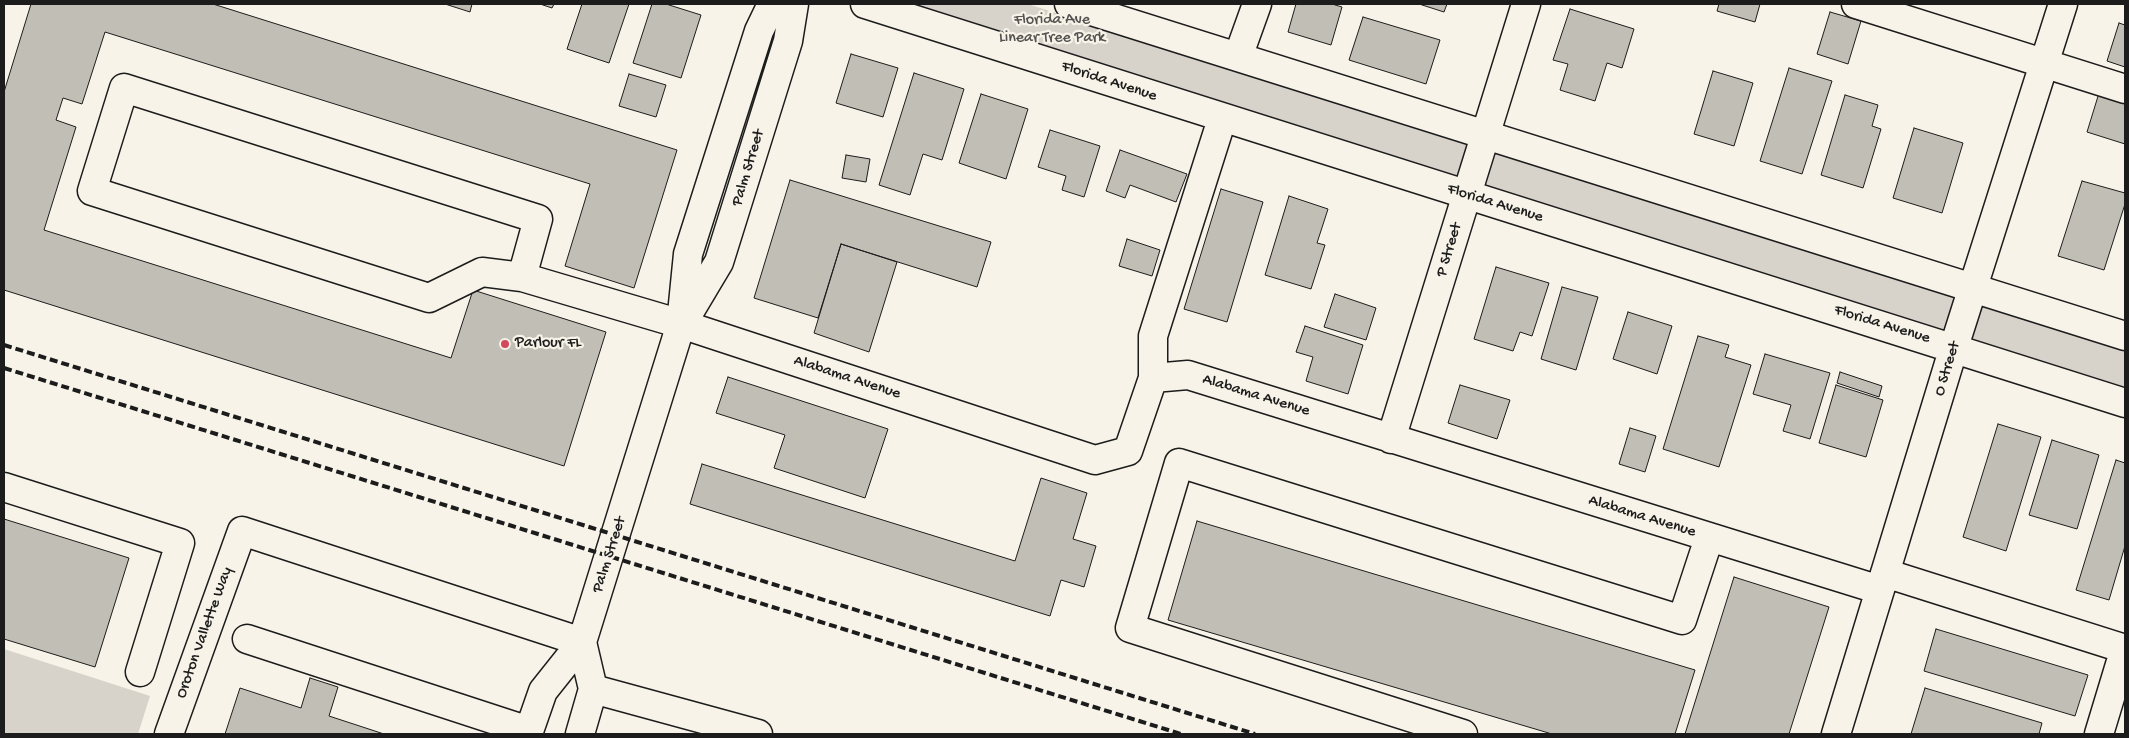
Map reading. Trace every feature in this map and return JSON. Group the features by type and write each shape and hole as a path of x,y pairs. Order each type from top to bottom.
{"street":[{"name":"Palm Street","path":"529,733 543,691 582,642 682,324 688,254 759,32 772,4"},
{"name":"Palm Street","path":"682,324 719,262 788,41 794,4"},
{"name":"Florida Avenue","path":"865,4 1222,119 1954,347 2125,403"},
{"path":"1069,4 2125,336"},
{"path":"1238,57 1257,4"},
{"name":"P Street","path":"1392,439 1526,4"},
{"path":"1856,4 2125,89"},
{"name":"O Street","path":"1836,734 1954,347 1974,290 2063,4"},
{"path":"522,277 538,218 124,88 92,191 429,298 482,272 522,277 682,324"},
{"path":"1152,378 1153,336 1222,119"},
{"name":"Alabama Avenue","path":"682,324 1095,460 1128,451 1152,378 1188,375 1709,538 1883,582 2125,649"},
{"path":"1464,734 1130,628 1179,463 1682,620 1709,538"},
{"path":"4,487 180,542 140,672"},
{"name":"Oroton Vallette Way","path":"169,734 242,531 582,642"},
{"path":"247,639 529,733"},
{"path":"580,734 593,689 582,642"},
{"path":"2099,734 2125,649"},
{"path":"593,689 702,726 758,734"}],"green space":[{"name":"Florida Ave Linear Tree Park","path":"908,4 1028,4 1416,129 2125,349 2125,387"},
{"path":"4,649 150,696 138,734 4,734"}],"building":[{"path":"31,4 213,4 677,150 634,288 565,266 590,184 105,32 82,104 63,98 56,120 76,127 44,230 451,358 473,290 606,332 564,466 4,290 4,92"},
{"path":"445,4 472,4 470,12"},
{"path":"540,4 554,4 552,8"},
{"path":"582,4 629,4 609,63 567,49"},
{"path":"652,4 666,4 701,15 681,78 633,63"},
{"path":"1296,4 1332,4 1342,7 1331,45 1288,32"},
{"path":"1419,4 1447,4 1444,12"},
{"path":"1719,4 1760,4 1755,22 1717,11"},
{"path":"1570,9 1634,29 1622,68 1607,63 1595,101 1560,90 1568,64 1553,60"},
{"path":"1830,12 1861,21 1848,64 1817,54"},
{"path":"1363,17 1440,40 1426,84 1349,60"},
{"path":"2119,23 2125,25 2125,67 2107,61"},
{"path":"851,54 898,68 883,117 836,103"},
{"path":"1789,68 1832,81 1802,174 1760,161"},
{"path":"1713,71 1753,83 1734,146 1694,134"},
{"path":"914,73 964,89 942,160 923,154 910,195 879,185"},
{"path":"629,74 666,85 656,117 619,106"},
{"path":"2099,93 2125,101 2125,144 2087,132"},
{"path":"981,94 1028,109 1006,179 959,163"},
{"path":"1845,95 1878,105 1872,126 1881,129 1863,188 1821,175"},
{"path":"1914,128 1963,143 1942,213 1893,198"},
{"path":"1050,130 1100,146 1084,197 1062,190 1066,176 1038,167"},
{"path":"1120,150 1187,174 1176,202 1130,185 1125,198 1106,191"},
{"path":"846,155 870,159 866,182 842,178"},
{"path":"790,180 991,242 977,287 841,244 818,318 754,298"},
{"path":"2082,181 2125,193 2125,204 2104,270 2058,256"},
{"path":"1221,189 1263,202 1227,322 1184,309"},
{"path":"1289,196 1328,209 1317,243 1325,245 1311,289 1265,275"},
{"path":"1127,239 1160,250 1152,276 1119,266"},
{"path":"841,244 897,262 869,352 814,333"},
{"path":"1496,267 1549,283 1532,336 1520,332 1513,351 1474,339"},
{"path":"1562,287 1598,297 1576,370 1541,359"},
{"path":"1335,294 1376,308 1366,340 1324,327"},
{"path":"1628,312 1672,326 1657,374 1613,359"},
{"path":"1305,326 1363,345 1348,394 1306,381 1313,357 1296,352"},
{"path":"1698,336 1729,345 1725,357 1751,365 1719,467 1663,449"},
{"path":"1765,354 1830,373 1810,439 1783,431 1791,405 1753,394"},
{"path":"1840,372 1882,386 1879,397 1837,383"},
{"path":"728,377 888,429 865,498 774,468 785,435 716,413"},
{"path":"1460,385 1510,400 1497,439 1448,423"},
{"path":"1836,385 1883,400 1866,457 1819,443"},
{"path":"1998,424 2041,437 2006,551 1963,537"},
{"path":"1630,428 1656,436 1645,472 1619,464"},
{"path":"2052,440 2099,455 2077,529 2029,515"},
{"path":"2116,460 2125,463 2125,546 2109,600 2076,590"},
{"path":"702,464 1015,561 1041,478 1087,493 1073,539 1096,546 1084,587 1061,580 1050,616 690,504"},
{"path":"4,519 129,558 95,667 4,639"},
{"path":"1197,521 1695,670 1675,734 1552,734 1168,620"},
{"path":"1734,577 1829,607 1789,734 1685,734"},
{"path":"1936,629 2088,675 2075,716 1924,671"},
{"path":"310,678 338,687 329,716 384,734 225,734 240,688 301,708"},
{"path":"1925,688 2042,723 2039,734 1911,734"}],"railway":[{"path":"4,345 1255,734"},
{"path":"4,368 1181,734"}],"place":[{"name":"Parlour FL","path":"505,344"}]}
